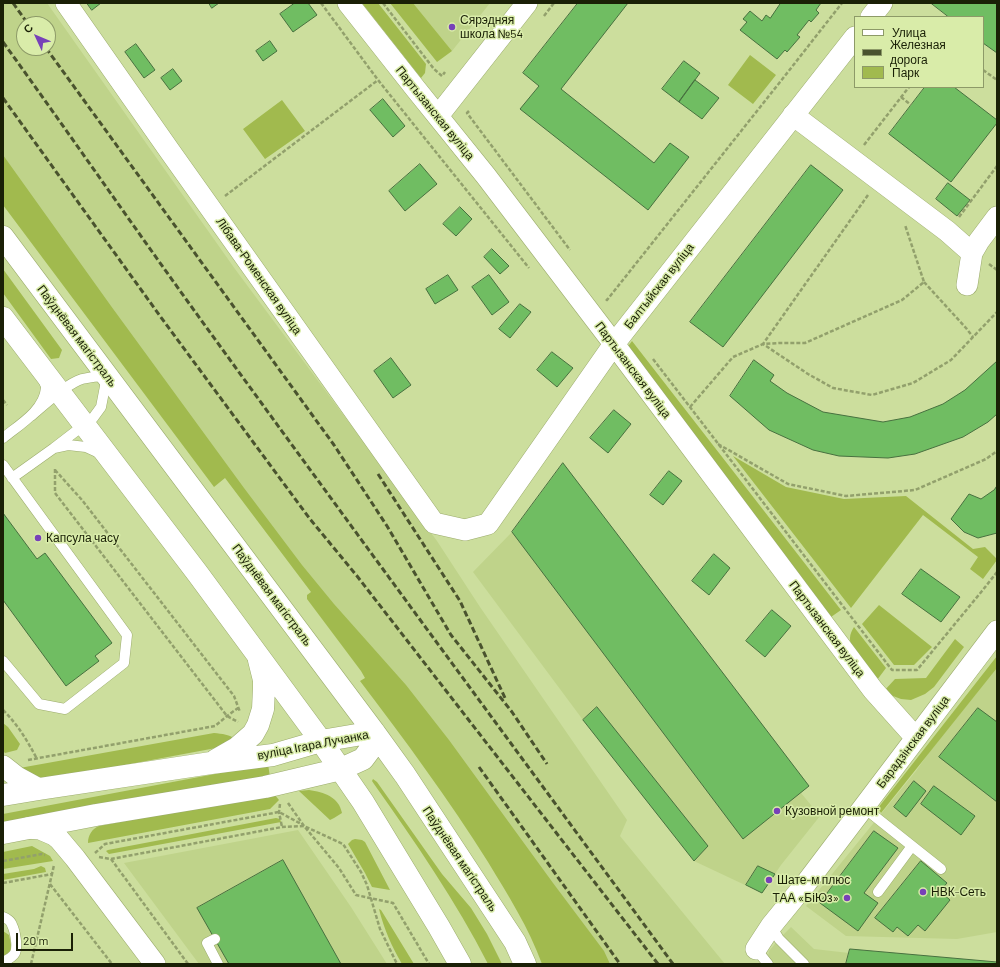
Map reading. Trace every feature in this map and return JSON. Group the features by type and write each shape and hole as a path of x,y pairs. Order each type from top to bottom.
{"main road":[{"name":"Паўднёвая магістраль","path":"3,237 405,775 515,942 525,964"},
{"path":"3,318 198,574 341,769 363,802 460,964"},
{"path":"211,763 237,748 253,734 258,725 263,709 264,680 260,664 252,647"},
{"name":"вуліца Ігара Лучанка","path":"3,795 211,763 274,755 321,741 374,732 369,752 363,759 341,769 272,786 96,815 3,833"}],"street":[{"name":"Лібава-Роменская вуліца","path":"66,3 434,523 465,530"},
{"name":"Партызанская вуліца","path":"348,3 438,116 614,344 873,690 916,738"},
{"path":"438,116 527,3"},
{"path":"872,16 882,3"},
{"name":"Балтыйская вуліца","path":"465,530 488,524 614,344 854,38"},
{"path":"793,115 947,231 972,253"},
{"path":"967,285 972,253 997,217"},
{"name":"Барадзінская вуліца","path":"762,956 771,926 807,882 997,631"},
{"path":"12,764 17,777 39,789"},
{"path":"63,857 73,831 84,820 96,815"},
{"path":"27,828 40,829 54,835 63,857 155,964"}],"lane":[{"path":"31,416 41,404 46,387 34,359"},
{"path":"3,438 67,387 81,380 107,376 101,407 93,418 12,478"},
{"path":"54,448 68,445 86,447 102,454 117,468"},
{"path":"3,465 127,635 124,663 65,709 39,704 5,666"},
{"path":"863,807 941,868"},
{"path":"878,892 912,846"},
{"path":"3,917 12,924 17,941 15,952 9,960 3,962"},
{"path":"771,926 779,939 804,964"},
{"path":"215,939 207,943 218,964"}],"path":[{"path":"321,3 378,80 529,268"},
{"path":"383,3 434,69 442,76"},
{"path":"602,293 607,300 842,3"},
{"path":"984,71 997,80"},
{"path":"210,207 378,80"},
{"path":"860,150 908,88"},
{"path":"901,97 911,105"},
{"path":"467,113 574,256"},
{"path":"947,231 997,166"},
{"path":"763,344 868,196 867,189"},
{"path":"893,191 924,282 973,337"},
{"path":"690,407 733,357 763,344 805,343 902,300 924,282"},
{"path":"763,344 808,374 833,388 872,395 913,383 952,360 997,312"},
{"path":"651,357 892,670 917,670 997,572"},
{"path":"3,400 7,405 3,404"},
{"path":"717,443 788,484 846,496 915,490 986,459 997,452"},
{"path":"12,764 215,726 227,716 238,708 234,696 82,500 55,469 55,493 227,716 240,722"},
{"path":"3,710 12,718 26,737 37,759"},
{"path":"281,800 279,812 282,827"},
{"path":"286,800 304,826 339,868 356,895 393,903 429,964"},
{"path":"304,826 282,827 111,859 92,856 104,844 279,812 304,826 343,844 361,872 367,885 380,929 397,964"},
{"path":"3,861 42,854 48,857"},
{"path":"31,964 52,874 63,857"},
{"path":"111,859 188,964"},
{"path":"3,884 52,874"},
{"path":"50,884 112,964"}],"shaded area":[{"path":"3,3 47,3 235,269 437,541 480,607 627,820 620,836 725,964 601,964 334,617 3,168"},
{"name":"Сярэдняя школа №54","path":"413,3 490,3 452,51"},
{"path":"563,463 809,786 801,793 820,816 781,865 762,893 694,861 583,720 473,572 512,532"},
{"path":"997,668 997,932 957,939 846,936 806,906 916,771 930,751"},
{"path":"298,830 351,907 387,964 199,964 124,863"},
{"path":"791,927 814,949 849,953 997,962 997,964 767,964 769,951"}],"green space":[{"path":"362,3 378,3 426,64 425,73 421,78"},
{"path":"390,3 413,3 452,51 437,62"},
{"path":"750,55 776,75 753,104 728,85"},
{"path":"282,100 305,131 265,159 243,129"},
{"path":"3,155 244,488 302,565 334,604 406,685 449,740 604,951 610,964 542,964 524,925 488,862 426,770 360,681 365,678 361,671 307,599 307,595 311,592 225,478 214,487 3,205"},
{"path":"3,269 62,350 59,358 51,359 3,293"},
{"path":"632,341 841,610 831,617 626,349"},
{"path":"733,456 786,487 844,499 906,496 973,549 985,547 997,560 983,579 970,569 978,557 923,515 851,608"},
{"path":"879,605 932,647 914,665 894,665 862,624"},
{"path":"854,627 886,668 877,680 860,660 853,648 850,637"},
{"path":"955,639 964,647 934,687 925,694 911,700 901,699 884,691 895,679 926,678"},
{"path":"997,656 997,668 881,813 878,808"},
{"path":"3,723 8,727 20,744 17,750 5,753 3,751"},
{"path":"214,733 229,735 236,740 216,748 39,781 14,769"},
{"path":"268,764 270,777 3,827 3,814"},
{"path":"373,779 377,782 442,874 471,908 487,934 502,964 488,964 449,895 372,781"},
{"path":"309,790 330,796 338,803 342,813 330,820 299,791"},
{"path":"274,794 279,800 270,809 88,843 91,833 99,826"},
{"path":"276,818 280,819 281,822 109,854 106,851 108,850"},
{"path":"355,839 365,842 390,890 372,887 348,844"},
{"path":"32,846 50,856 53,861 3,869 3,852"},
{"path":"41,866 45,868 46,872 3,880 3,874 34,869"},
{"path":"379,909 414,964 402,964 383,924"},
{"path":"3,931 9,935 12,949 8,956 3,957"}],"building":[{"path":"87,3 101,3 92,10"},
{"path":"209,3 219,3 212,8"},
{"path":"295,3 308,3 317,15 293,32 280,14"},
{"path":"578,3 628,3 561,89 654,163 670,143 689,157 648,210 520,109 539,86 523,73"},
{"path":"781,3 821,3 816,10 819,13 811,22 809,20 797,35 800,37 787,52 785,50 777,59 740,30 747,22 743,19 750,11 762,21 766,15 770,18"},
{"path":"931,3 996,3 997,53 984,44 984,16 948,16"},
{"path":"270,41 277,51 263,61 256,51"},
{"path":"136,44 155,70 144,78 125,52"},
{"path":"684,61 700,73 679,102 662,89"},
{"path":"173,69 182,81 170,90 161,78"},
{"path":"695,80 719,98 702,119 679,102"},
{"path":"924,88 955,88 997,120 997,123 951,182 889,134"},
{"path":"383,99 405,126 393,137 370,110"},
{"path":"420,164 437,184 405,211 389,191"},
{"path":"811,165 843,190 723,347 690,322"},
{"path":"948,183 970,200 957,216 936,199"},
{"path":"460,207 472,219 456,236 443,224"},
{"path":"492,249 509,266 500,274 484,257"},
{"path":"448,275 458,290 435,304 426,289"},
{"path":"489,275 509,302 492,315 472,287"},
{"path":"520,304 531,312 510,338 499,329"},
{"path":"552,352 573,368 557,387 537,370"},
{"path":"391,358 411,385 393,398 374,371"},
{"path":"754,360 774,375 770,381 787,393 823,412 883,422 910,417 943,404 965,390 997,361 997,414 988,422 963,437 915,454 888,458 839,456 813,450 769,430 730,396"},
{"path":"614,410 631,424 608,453 590,438"},
{"path":"563,463 809,786 743,839 512,532"},
{"path":"669,471 682,481 663,505 650,495"},
{"path":"997,486 997,533 978,538 964,532 951,519 969,494 981,499 994,490"},
{"path":"3,513 37,559 45,553 112,643 95,656 99,661 66,686 3,600"},
{"path":"714,554 730,568 709,595 692,581"},
{"path":"921,569 960,597 941,622 902,594"},
{"path":"772,610 791,626 765,657 746,641"},
{"path":"597,707 708,846 694,861 583,720"},
{"path":"978,708 997,722 997,802 939,757"},
{"path":"914,781 926,791 906,817 894,807"},
{"path":"934,786 975,816 961,835 921,804"},
{"path":"874,831 898,848 864,893 878,903 858,931 820,903"},
{"path":"283,860 341,964 229,964 197,908"},
{"path":"921,861 947,883 940,891 950,900 925,931 918,925 908,936 897,927 893,932 875,918"},
{"path":"758,866 775,874 762,893 746,885"},
{"path":"850,949 997,962 997,964 846,964"}],"railway":[{"path":"13,3 22,16"},
{"path":"3,42 255,395 673,964"},
{"path":"52,56 334,445 387,526 451,635 512,712 547,764"},
{"path":"3,98 160,316 310,519 357,576 658,964"},
{"path":"378,474 460,601 505,698"},
{"path":"479,767 620,964"}],"place":[{"name":"Сярэдняя школа №54","path":"452,27"},
{"name":"Капсула часу","path":"38,538"},
{"name":"Кузовной ремонт","path":"777,811"},
{"name":"Шате-м плюс","path":"769,880"},
{"name":"НВК-Сеть","path":"923,892"},
{"name":"ТАА «БіЮз»","path":"847,898"}]}
